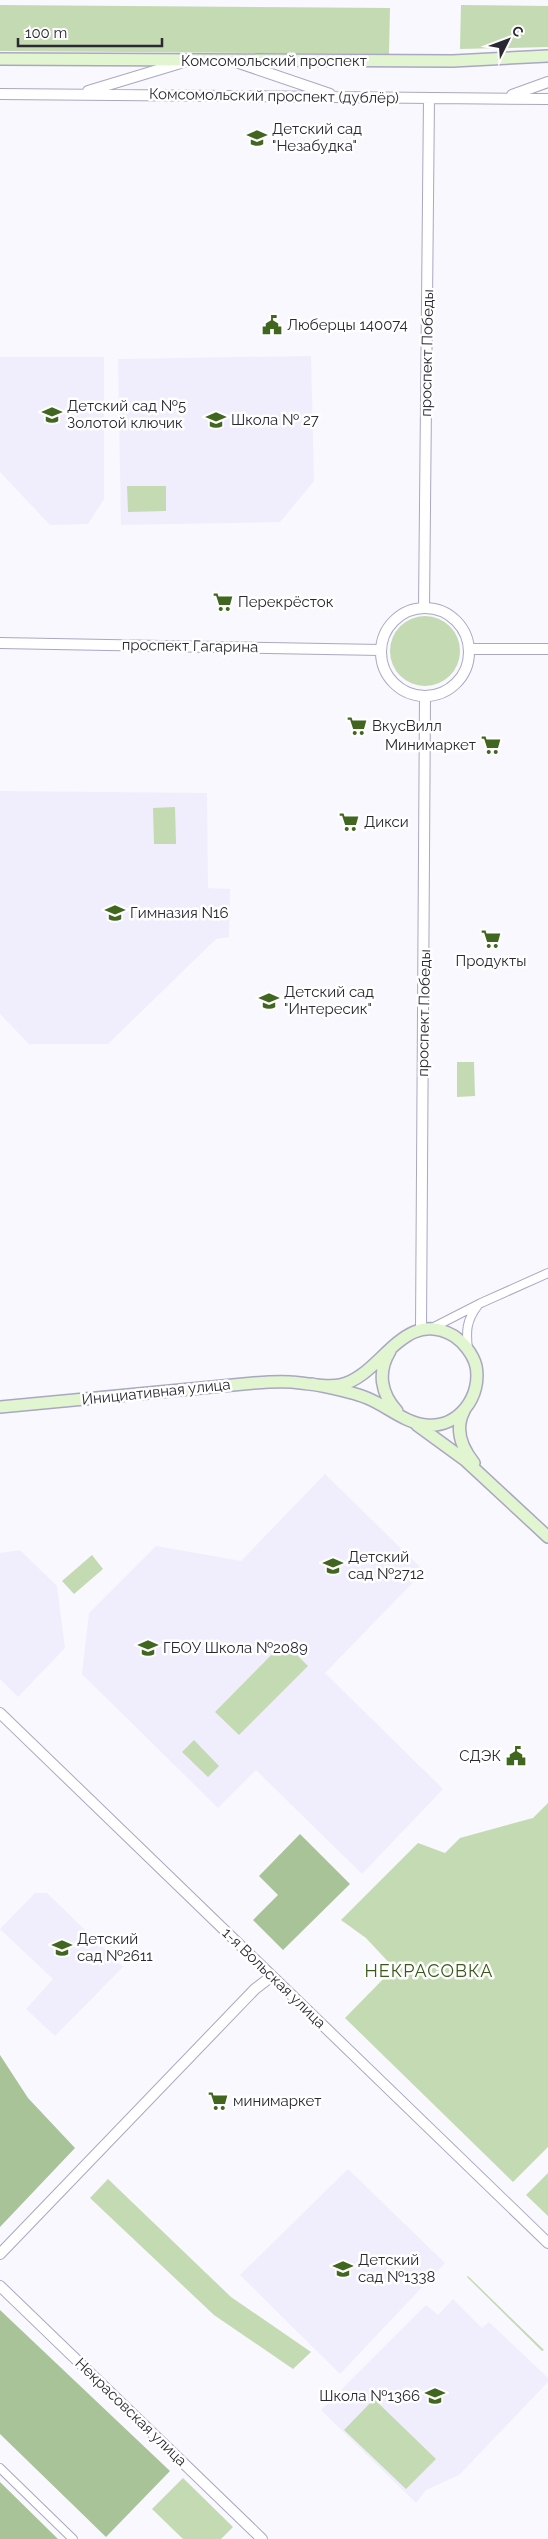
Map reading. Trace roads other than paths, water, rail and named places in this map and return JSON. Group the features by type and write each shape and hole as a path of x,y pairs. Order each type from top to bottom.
{"main road":[{"name":"Комсомольский проспект","path":"0,59 236,62 453,61 548,56"},
{"name":"Инициативная улица","path":"0,1407 239,1384 290,1382 329,1386 349,1383 404,1337 425,1330"},
{"path":"425,1330 451,1335 460,1340 475,1363 476,1387 459,1423 461,1440 470,1458 492,1483"},
{"name":"Инициативная улица","path":"396,1343 384,1362 382,1376 383,1390 389,1402 400,1415"},
{"name":"Инициативная улица","path":"312,1384 351,1393 412,1422 436,1425 448,1422 465,1410"},
{"path":"412,1422 443,1442 492,1483 548,1537"}],"street":[{"path":"77,94 186,61"},
{"path":"236,62 338,97"},
{"path":"496,98 524,92 548,82"},
{"name":"Комсомольский проспект (дублёр)","path":"0,94 548,99"},
{"name":"проспект Победы","path":"424,608 429,98"},
{"path":"424,608 437,610 449,615 459,624 466,636 469,649 468,663 457,682 439,694 425,696 408,693 393,683 383,668 381,650 383,637 394,621 411,610 424,608"},
{"name":"проспект Гагарина","path":"0,643 381,650"},
{"path":"469,649 548,649"},
{"name":"проспект Победы","path":"425,696 425,1330"},
{"path":"425,1330 548,1273"},
{"path":"468,1350 466,1329 469,1317 479,1304"},
{"name":"1-я Вольская улица","path":"0,1714 548,2243"},
{"path":"0,2254 255,1989 272,1976"},
{"name":"Некрасовская улица","path":"0,2286 262,2539"},
{"path":"0,2468 73,2539"}],"place":[{"name":"Детский сад \"Незабудка\"","path":"257,138"},
{"name":"Люберцы 140074","path":"272,325"},
{"name":"Детский сад №5 Золотой ключик","path":"52,415"},
{"name":"Школа № 27","path":"216,420"},
{"name":"Перекрёсток","path":"223,602"},
{"name":"ВкусВилл","path":"357,726"},
{"name":"Минимаркет","path":"491,745"},
{"name":"Дикси","path":"349,822"},
{"name":"Гимназия N16","path":"115,913"},
{"name":"Продукты","path":"491,939"},
{"name":"Детский сад \"Интересик\"","path":"269,1001"},
{"name":"Детский сад №2712","path":"333,1566"},
{"name":"ГБОУ Школа №2089","path":"148,1648"},
{"name":"СДЭК","path":"516,1756"},
{"name":"Детский сад №2611","path":"62,1948"},
{"name":"минимаркет","path":"218,2101"},
{"name":"Детский сад №1338","path":"343,2269"},
{"name":"Школа №1366","path":"435,2396"}],"district":[{"name":"НЕКРАСОВКА","path":"429,1970"}]}
